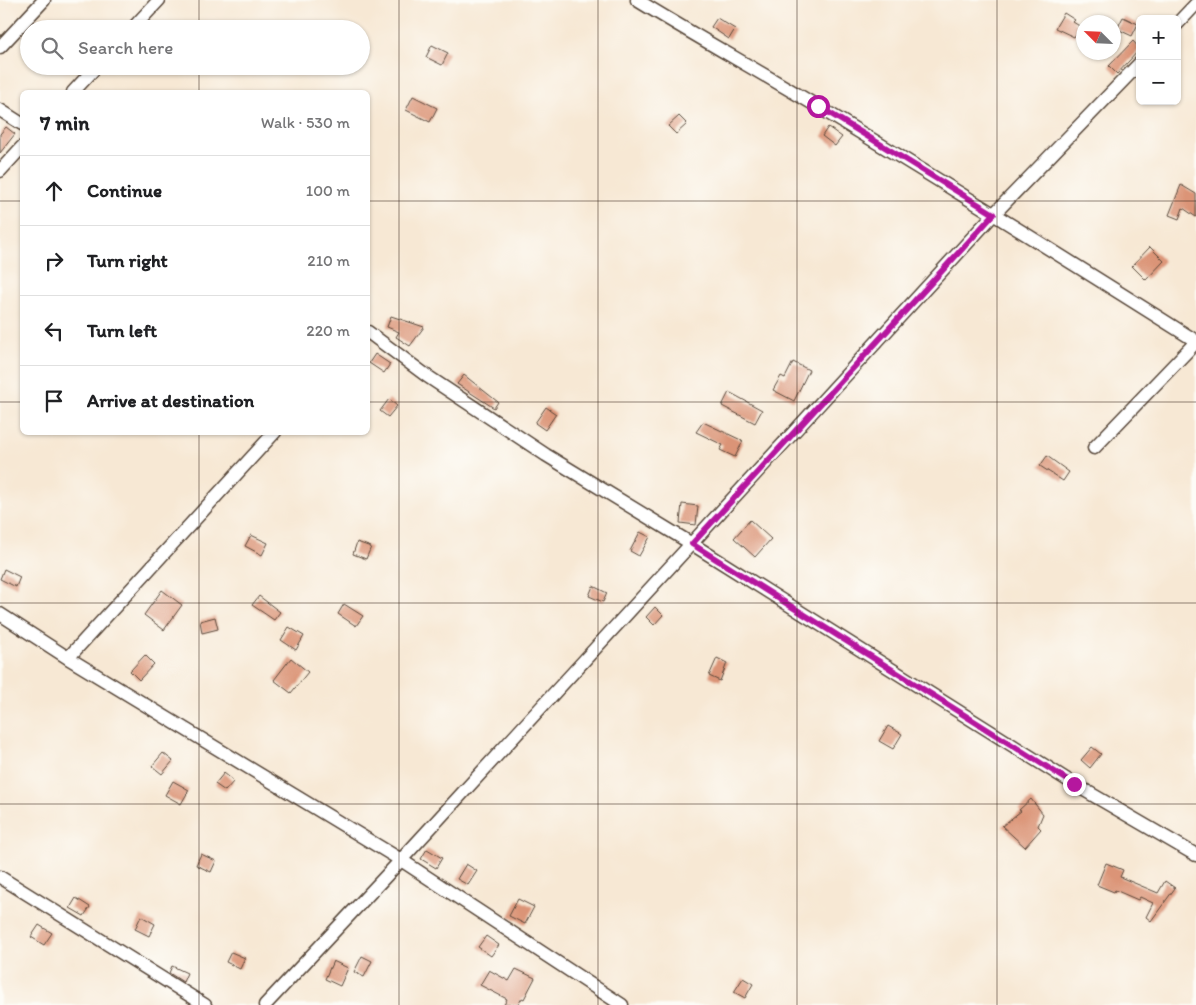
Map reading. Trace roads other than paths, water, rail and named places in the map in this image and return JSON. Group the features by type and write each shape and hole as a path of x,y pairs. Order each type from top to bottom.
{"street":[{"path":"25,20 44,0"},
{"path":"140,20 159,0"},
{"path":"638,0 699,38 818,106 1196,341 1094,448"},
{"path":"1181,20 1196,4"},
{"path":"0,47 20,26"},
{"path":"265,1005 401,860 994,214 1136,66"},
{"path":"75,90 89,75"},
{"path":"0,110 20,123"},
{"path":"0,171 20,148"},
{"path":"370,333 427,376 546,455 692,544 1074,784 1196,855"},
{"path":"68,658 272,435"},
{"path":"0,614 68,658 401,860 622,1005"},
{"path":"0,877 206,1005"}]}
